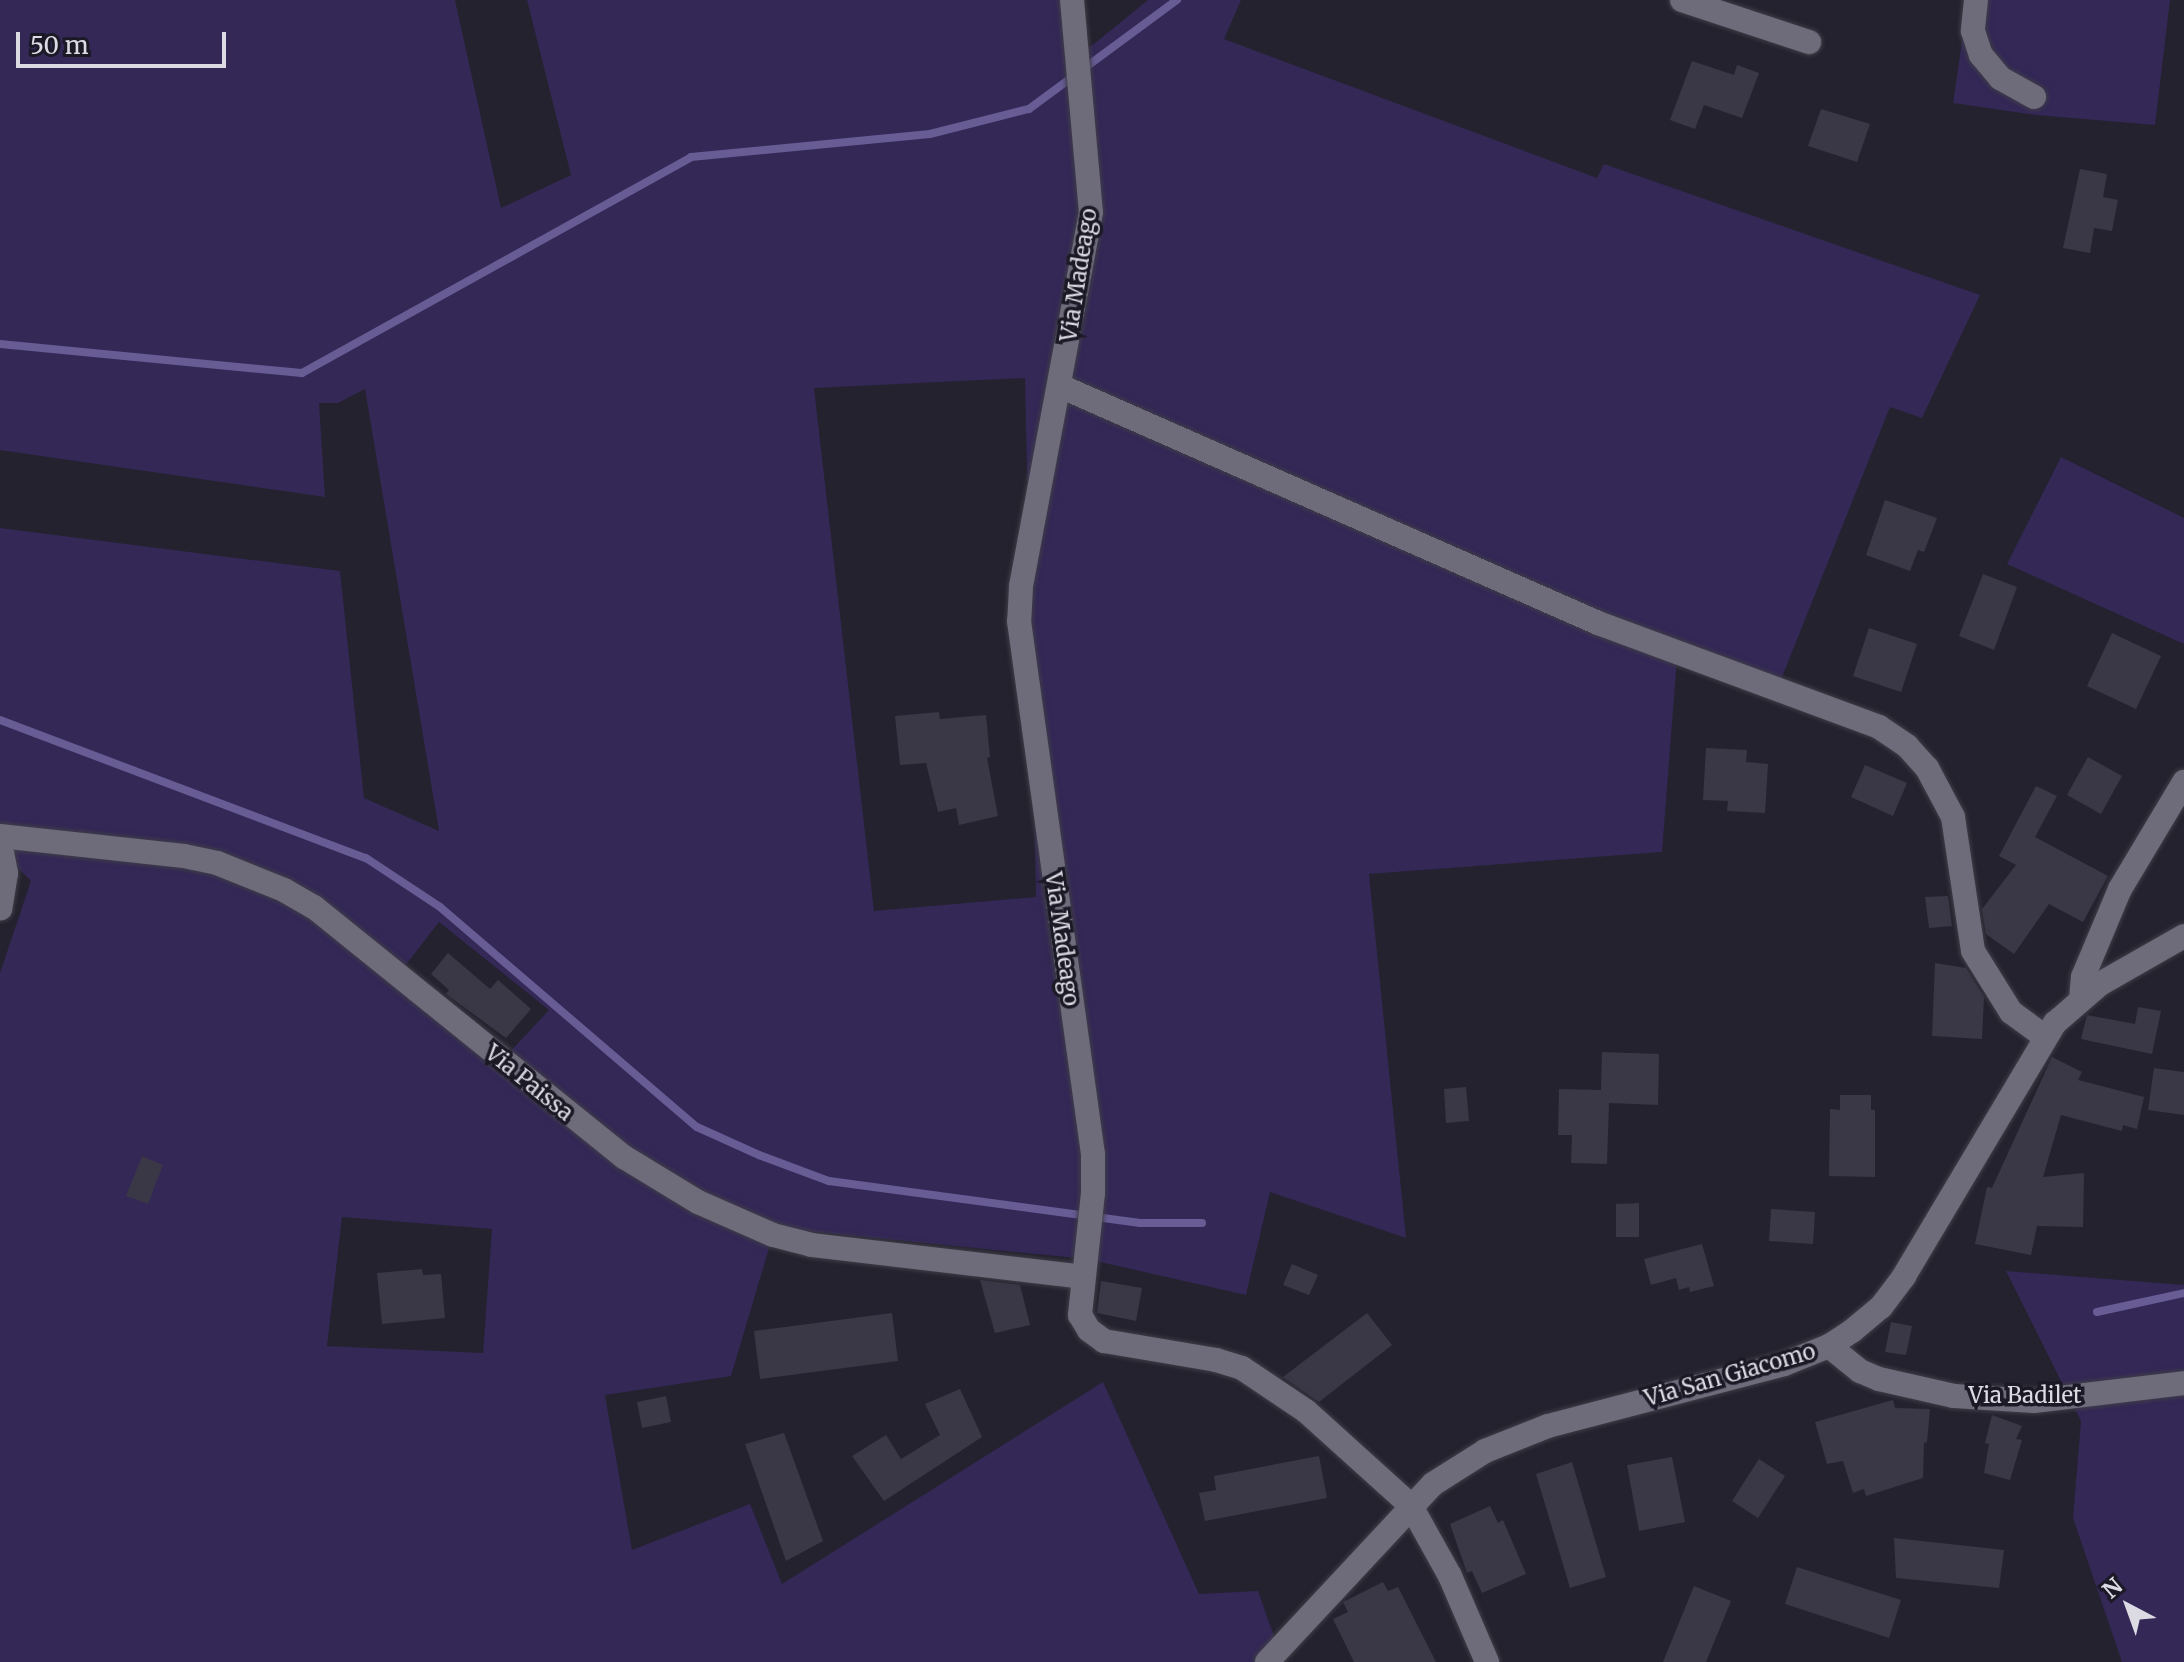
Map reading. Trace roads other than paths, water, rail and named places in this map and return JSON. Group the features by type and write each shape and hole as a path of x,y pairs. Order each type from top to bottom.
{"street":[{"name":"Via Madeago","path":"1072,0 1092,188 1091,212 1021,587 1019,621 1093,1154 1092,1198 1080,1315 1097,1337 1242,1368 1296,1403 1411,1506 1450,1576 1487,1662"},
{"path":"1682,0 1809,42"},
{"path":"1976,0 1973,31 1981,55 2000,78 2034,97"},
{"path":"1060,386 1598,623 1879,727 1907,746 1927,768 1953,817 1973,951 2011,1012 2045,1037"},
{"path":"2081,999 2083,977 2120,889 2184,782"},
{"name":"Via Paissa","path":"0,836 184,856 217,863 284,890 314,907 624,1157 698,1202 773,1235 812,1245 1083,1277"},
{"path":"0,842 6,873 0,909"},
{"name":"Via San Giacomo","path":"1267,1662 1411,1506 1458,1467 1514,1438 1784,1364 1829,1346 1860,1325 1891,1294 2045,1037 2081,999 2118,973 2184,936"},
{"name":"Via Badilet","path":"1829,1346 1860,1371 1879,1379 1967,1398 2034,1401 2079,1398 2184,1383"}],"waterway":[{"path":"0,344 302,373 691,157 930,134 1029,109 1177,0"},
{"path":"0,720 366,858 440,907 697,1127 759,1155 829,1181 1140,1223 1202,1223"},
{"path":"2097,1312 2184,1293"}]}
